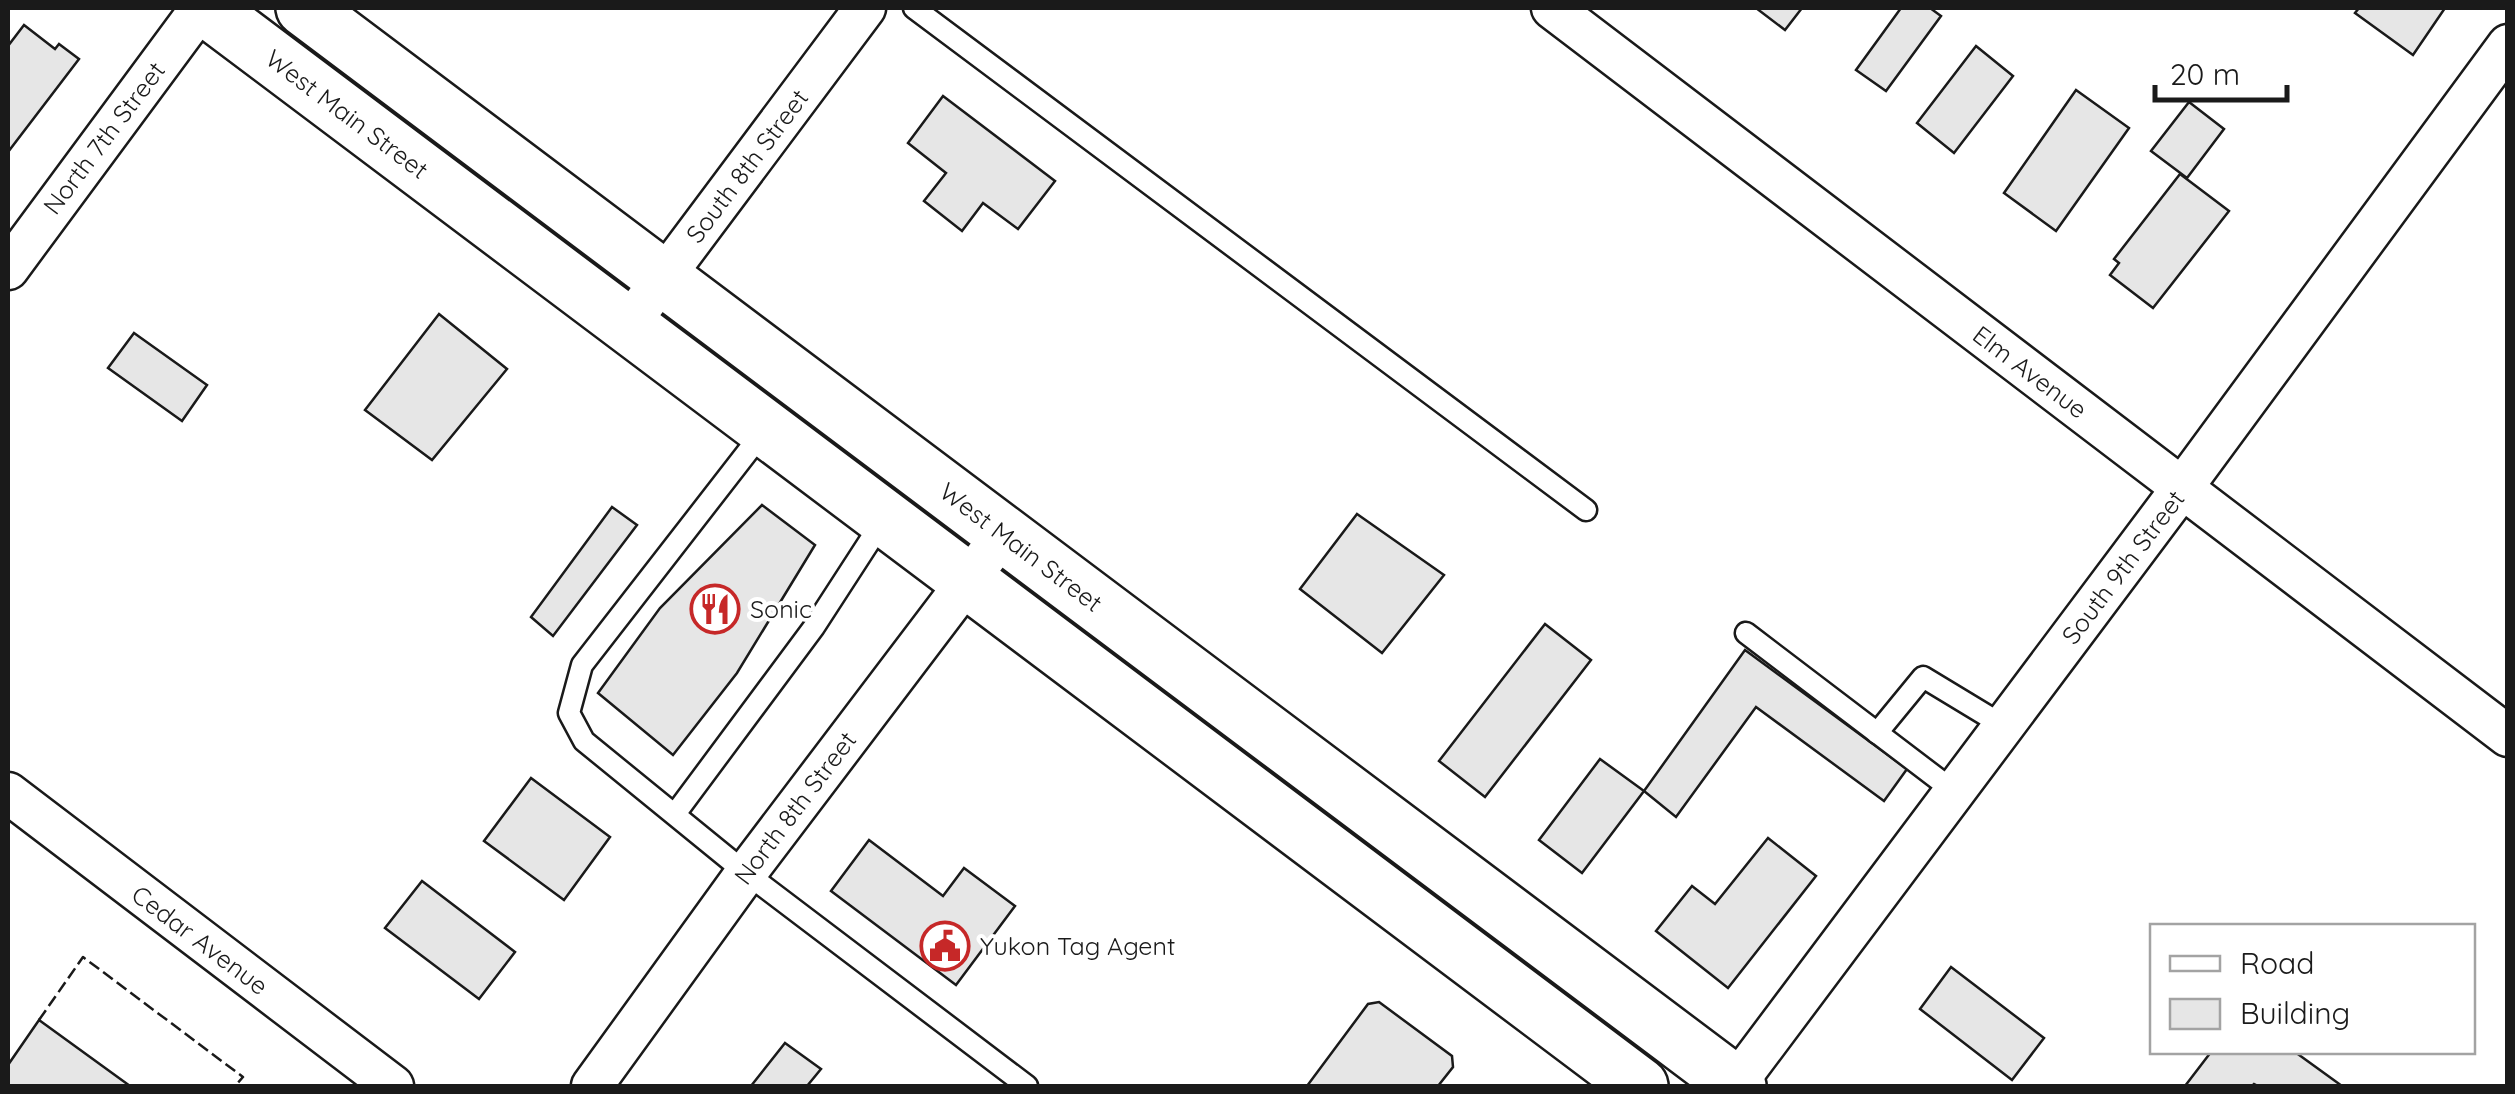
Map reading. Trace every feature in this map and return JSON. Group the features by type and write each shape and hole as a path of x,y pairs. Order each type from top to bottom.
{"main road":[{"name":"West Main Street","path":"203,8 1640,1086"},
{"name":"West Main Street","path":"306,8 1736,1086"}],"street":[{"name":"North 7th Street","path":"8,268 203,8"},
{"name":"South 8th Street","path":"628,325 866,8"},
{"name":"Elm Avenue","path":"1552,8 2508,736"},
{"name":"South 9th Street","path":"1736,1086 2508,46"},
{"name":"North 8th Street","path":"592,1086 746,873 1003,534"},
{"name":"Cedar Avenue","path":"8,792 393,1086"}],"lane":[{"path":"914,8 1586,510"},
{"path":"766,430 582,665 569,713 584,740 746,873 1027,1086"},
{"path":"675,814 814,626 884,519"},
{"path":"1746,633 1955,792"},
{"path":"1877,733 1924,677 2004,726"}],"building":[{"path":"1756,8 1802,8 1785,30"},
{"path":"1901,8 1930,8 1941,16 1886,91 1856,70"},
{"path":"2359,8 2445,8 2413,55 2355,13"},
{"path":"24,25 55,49 59,44 79,59 8,152 8,46"},
{"path":"1976,46 2013,76 1954,153 1917,123"},
{"path":"2076,90 2129,128 2056,231 2004,193"},
{"path":"943,96 1055,181 1018,229 983,203 962,231 924,201 946,173 908,143"},
{"path":"2189,102 2224,129 2187,178 2151,151"},
{"path":"2180,174 2229,211 2153,308 2110,275 2119,263 2114,259"},
{"path":"439,314 507,369 432,460 365,410"},
{"path":"134,333 207,385 182,421 108,368"},
{"path":"762,505 815,545 737,673 673,755 598,693 660,608"},
{"path":"612,507 637,525 553,636 531,617"},
{"path":"1357,514 1444,575 1382,653 1300,589"},
{"path":"1545,624 1591,660 1485,797 1439,761"},
{"path":"1745,650 1907,769 1884,801 1756,707 1676,817 1644,791"},
{"path":"1600,759 1644,791 1582,873 1539,840"},
{"path":"531,778 610,837 564,900 484,841"},
{"path":"1768,838 1816,876 1728,988 1656,931 1692,886 1715,904"},
{"name":"Yukon Tag Agent","path":"869,840 943,896 964,868 1015,906 956,985 831,891"},
{"path":"422,881 515,952 479,999 385,928"},
{"path":"1951,967 2044,1038 2012,1080 1920,1009"},
{"path":"1379,1002 1452,1056 1453,1067 1438,1086 1307,1086 1368,1004"},
{"path":"39,1020 130,1086 8,1086 8,1065"},
{"path":"785,1043 821,1069 807,1086 751,1086"},
{"path":"2209,1054 2298,1054 2342,1086 2254,1084 2185,1086"}],"fence":[{"path":"39,1020 83,957 243,1077 235,1086"}],"place":[{"name":"Sonic","path":"715,609"},
{"name":"Yukon Tag Agent","path":"945,946"}]}
